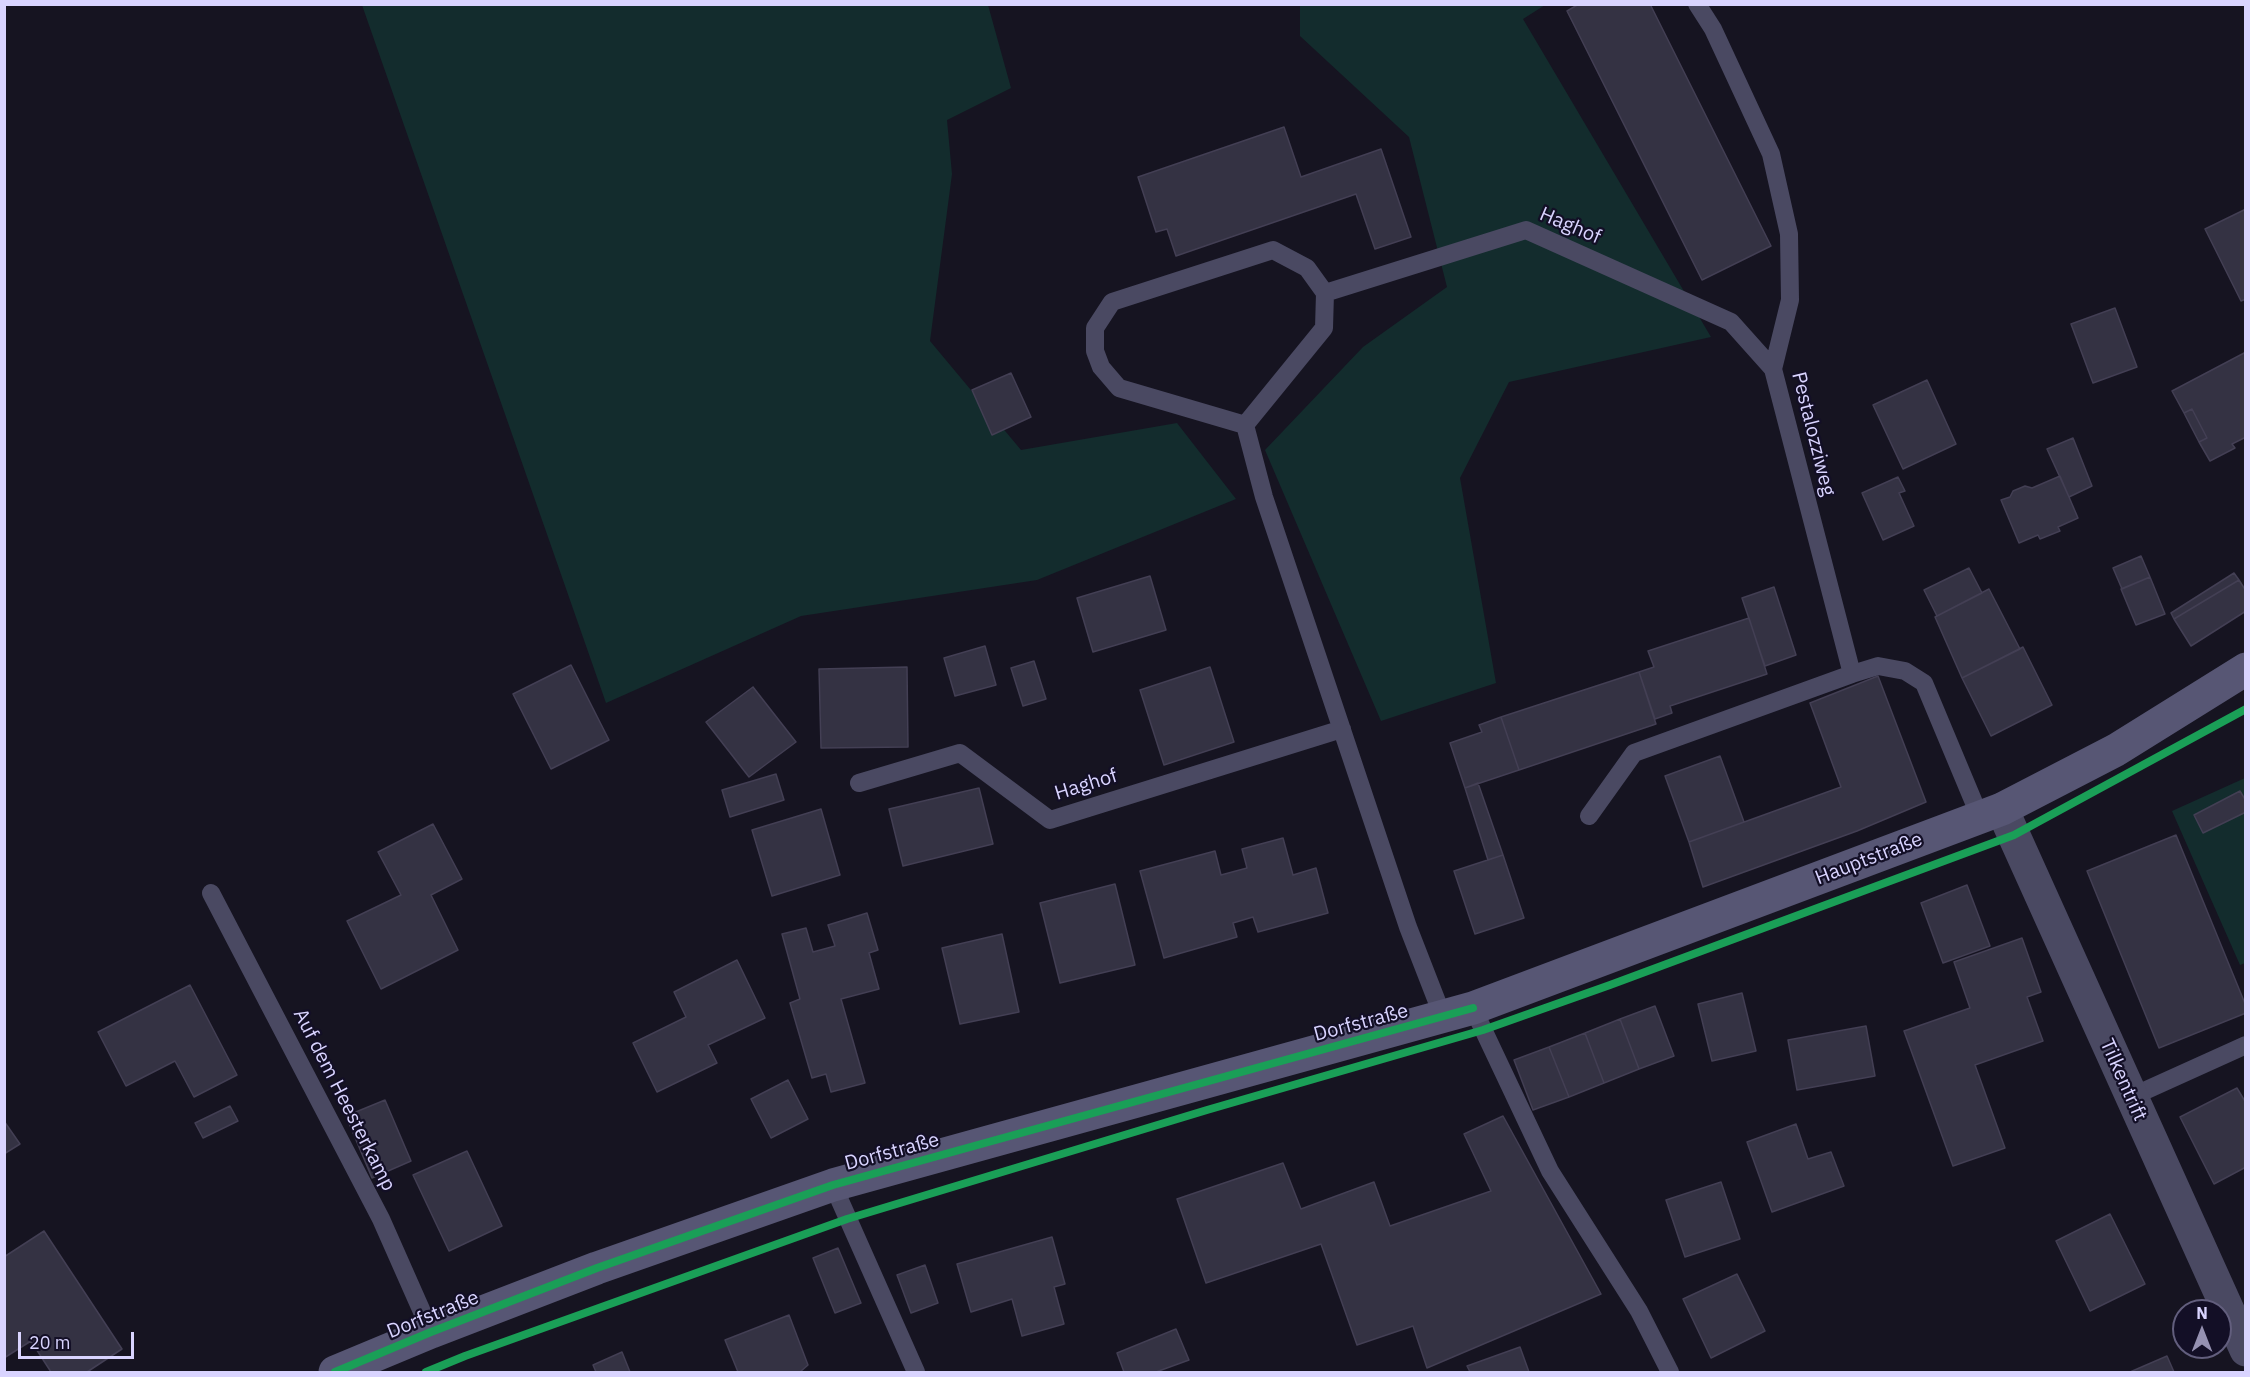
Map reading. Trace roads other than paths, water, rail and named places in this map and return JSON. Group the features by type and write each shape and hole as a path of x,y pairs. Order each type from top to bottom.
{"main road":[{"name":"Hauptstraße","path":"1458,1012 1991,813 2116,750 2246,669"},
{"name":"Dorfstraße","path":"335,1372 597,1268 833,1185 1458,1012"}],"street":[{"name":"Tilkentrift","path":"1991,813 2131,1097 2246,1350"}],"lane":[{"name":"Pestalozziweg","path":"1697,4 1713,29 1771,154 1788,234 1790,300 1773,369 1852,674"},
{"name":"Haghof","path":"1325,293 1526,230 1731,322 1773,369"},
{"path":"1273,250 1307,268 1325,293 1324,328 1245,425 1119,388 1101,368 1095,351 1095,328 1112,302 1273,250"},
{"path":"1245,425 1264,497 1408,927 1550,1171 1639,1311 1670,1372"},
{"path":"1588,816 1634,753 1878,666 1905,671 1924,683 1991,813"},
{"name":"Haghof","path":"859,783 960,753 1050,820 1342,729"},
{"name":"Auf dem Heesterkamp","path":"211,893 381,1220 431,1332"},
{"path":"2131,1097 2246,1045"},
{"name":"Dorfstraße","path":"833,1185 916,1372"}]}
